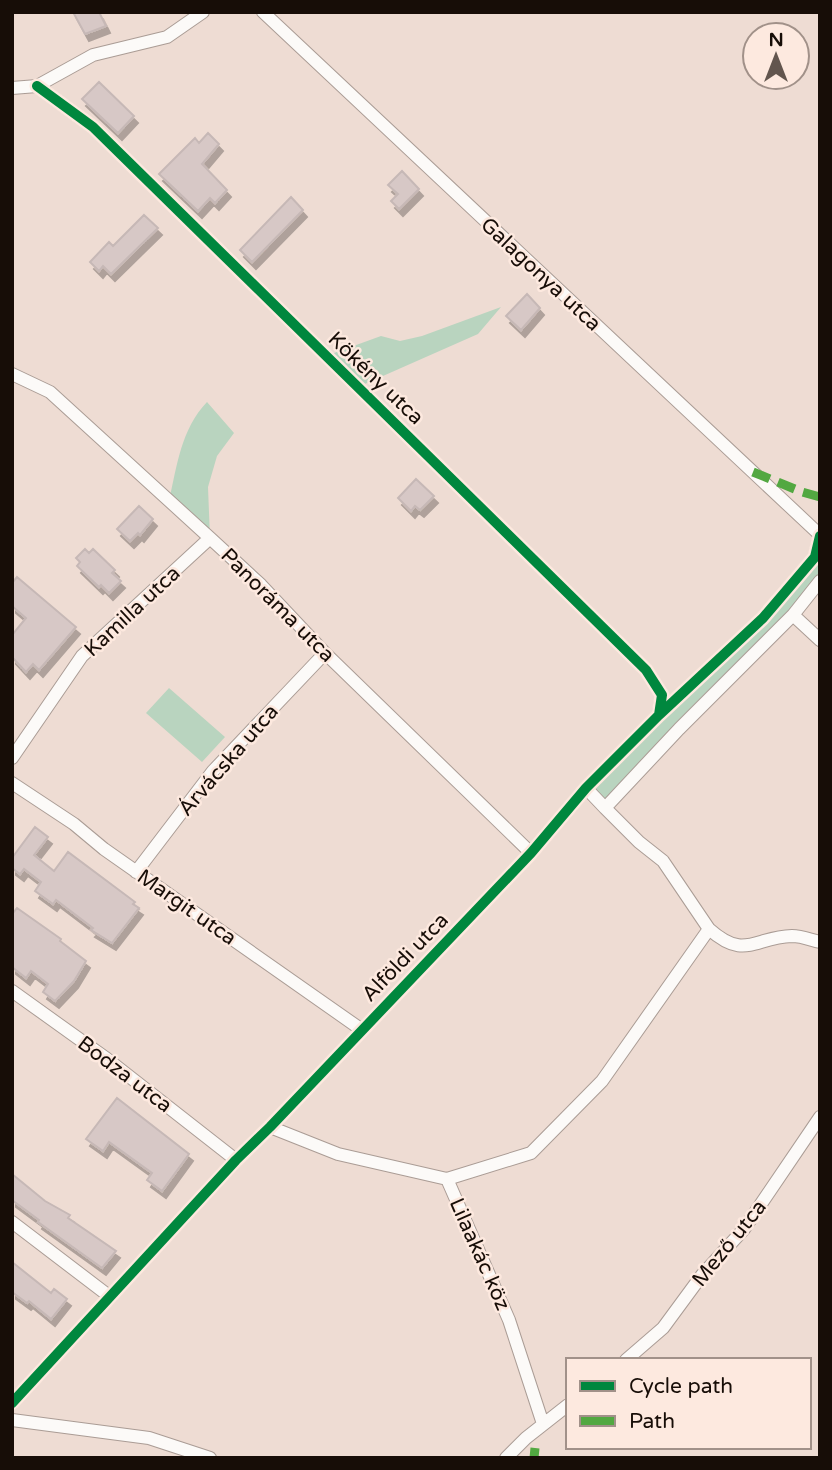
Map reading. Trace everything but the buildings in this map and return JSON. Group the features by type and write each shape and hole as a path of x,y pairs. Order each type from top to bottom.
{"street":[{"path":"12,88 37,86 93,55 167,37 203,12"},
{"name":"Galagonya utca","path":"263,12 820,536"},
{"name":"Kökény utca","path":"37,86 93,127 646,670 662,695 659,715"},
{"name":"Panoráma utca","path":"12,374 50,391 261,585 325,653 531,853"},
{"name":"Alföldi utca","path":"12,1404 236,1160 531,853 586,788 763,618 815,556 820,536"},
{"name":"Kamilla utca","path":"12,758 82,656 210,538"},
{"path":"605,808 679,729 793,615 820,581"},
{"path":"793,615 820,640"},
{"name":"Árvácska utca","path":"136,872 214,771 325,653"},
{"name":"Margit utca","path":"12,783 74,824 136,872 362,1030"},
{"path":"586,788 639,842 663,861 709,929 728,943 742,947 793,936 820,943"},
{"path":"447,1179 531,1153 601,1082 709,929"},
{"name":"Bodza utca","path":"12,991 107,1059 236,1160"},
{"name":"Mező utca","path":"628,1358 663,1328 702,1275 744,1229 820,1117"},
{"name":"Lilaakác köz","path":"270,1127 338,1154 447,1179 509,1320 543,1424"},
{"path":"12,1222 109,1296"},
{"path":"506,1458 566,1407"},
{"path":"12,1420 149,1438 210,1458"}],"green space":[{"path":"501,307 478,334 358,387 326,356 381,336 400,341 422,336"},
{"path":"207,402 234,433 217,456 208,487 210,538 169,501 186,436"},
{"path":"820,536 820,581 605,808 586,788 789,590"},
{"path":"169,688 225,737 202,762 146,713"}],"marked path":[{"path":"753,472 820,497"},
{"path":"534,1458 535,1448"}],"cycle path":[{"path":"37,86 93,127 646,670 662,695 659,715"},
{"path":"12,1403 236,1160 531,853 586,788 763,618 815,557 820,536"}]}
